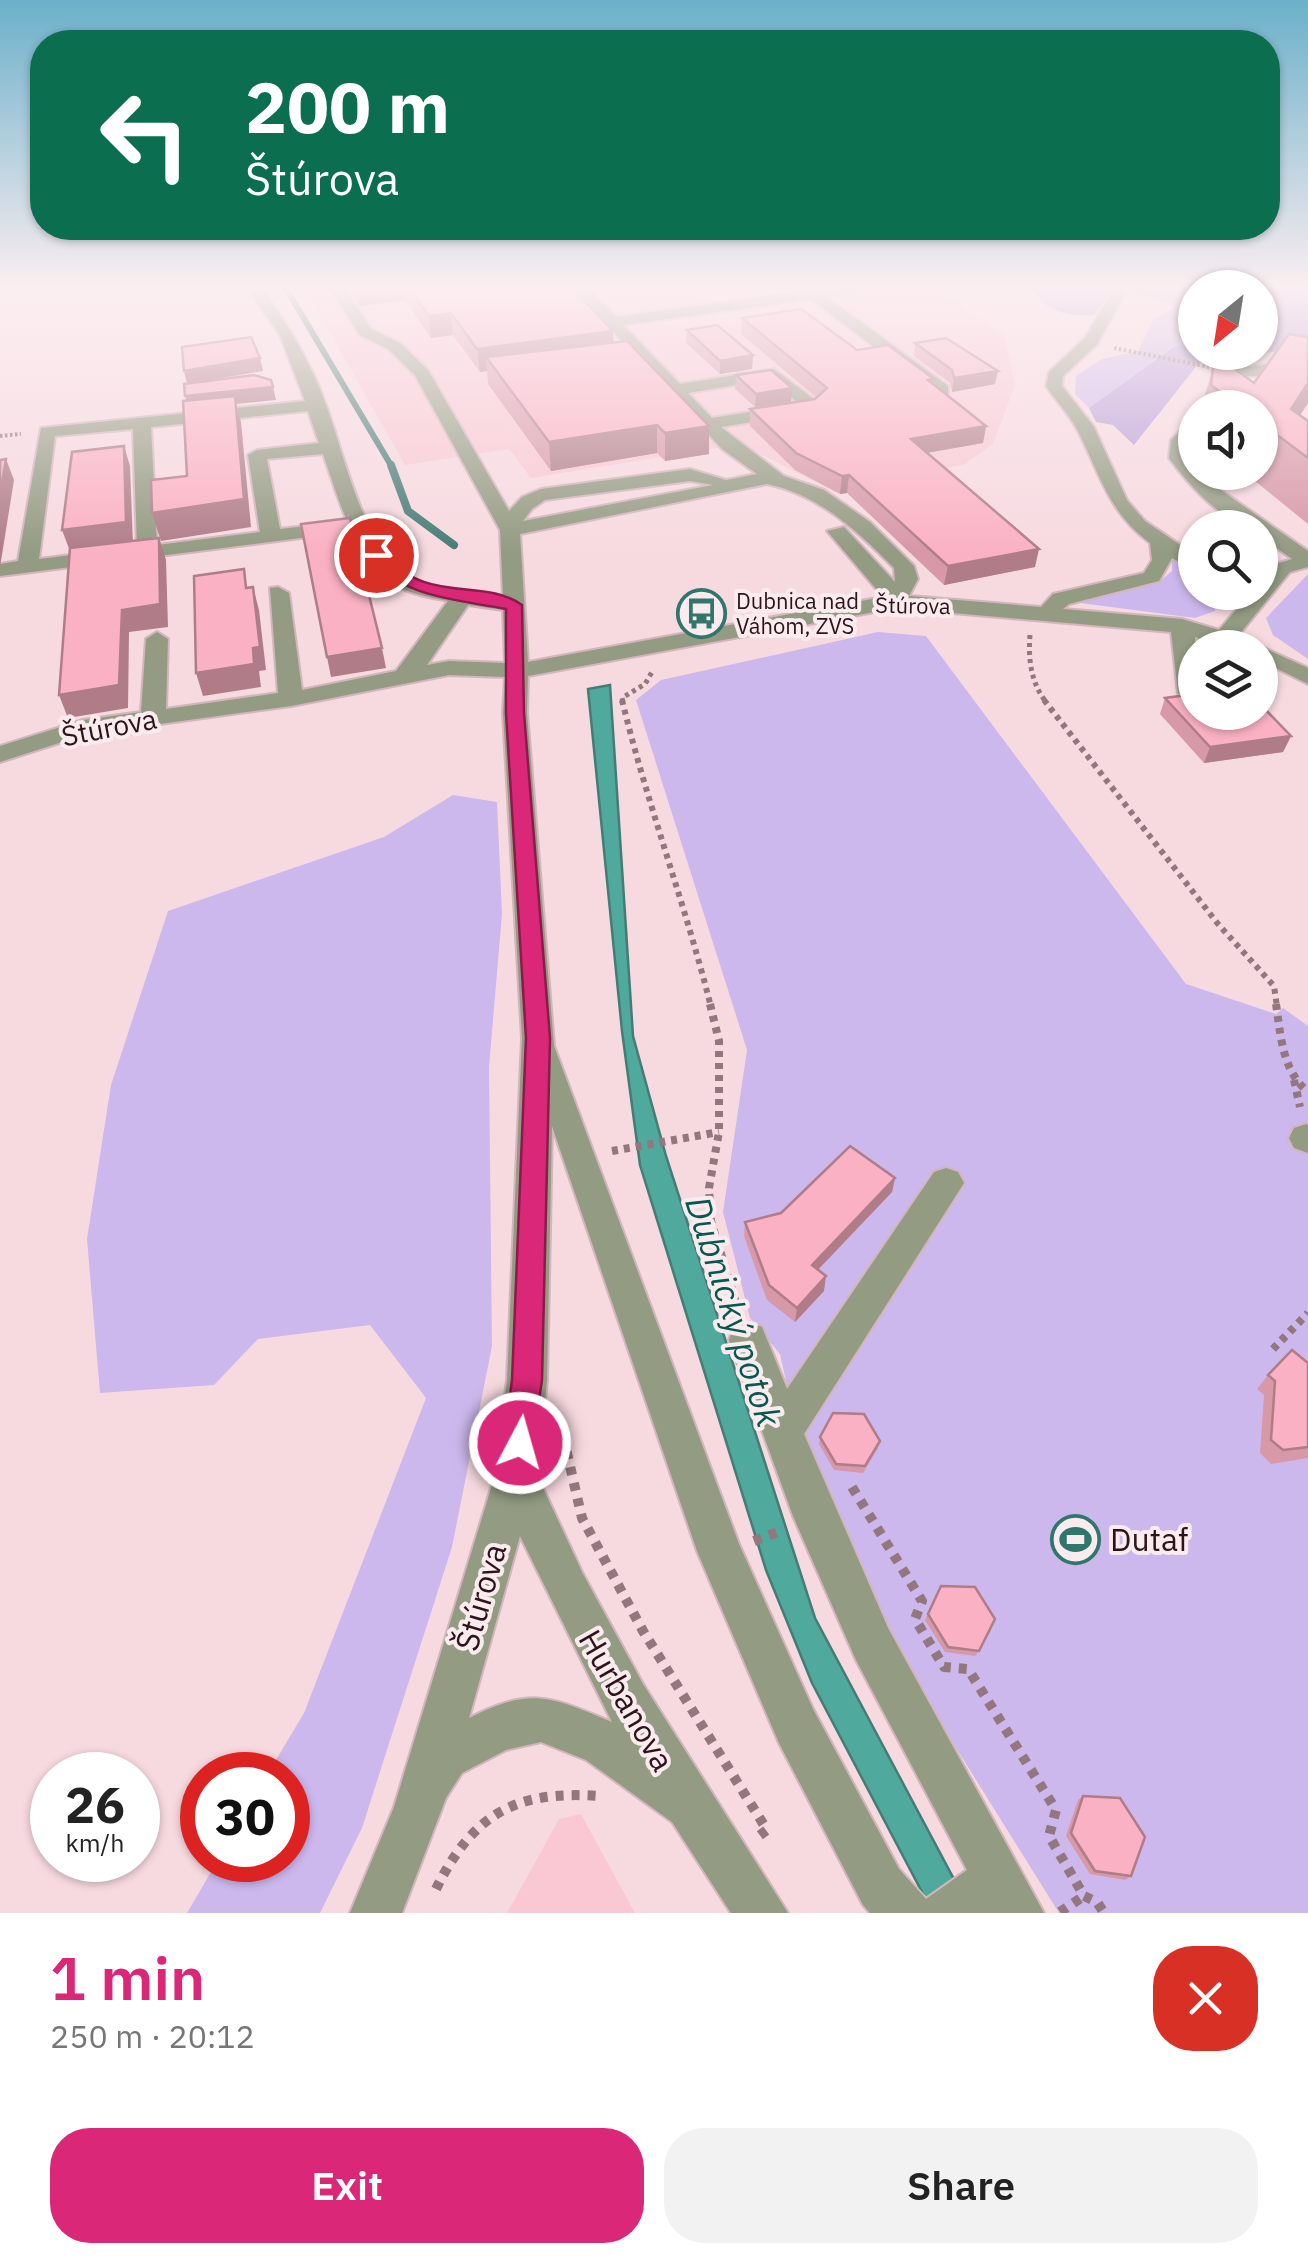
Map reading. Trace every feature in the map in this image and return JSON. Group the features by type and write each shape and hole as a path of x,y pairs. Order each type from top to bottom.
{"street":[{"path":"301,374 332,446 359,526 393,576 424,588 514,605"},
{"name":"Štúrova","path":"376,1913 420,1807 516,1475 527,1380 538,1038 515,713 517,671 510,530 423,374"},
{"path":"659,374 708,424 856,547 896,601"},
{"path":"675,390 772,374"},
{"path":"708,424 813,407 774,374"},
{"path":"921,374 942,390"},
{"path":"1058,374 1054,386 1085,427 1118,502 1178,554"},
{"path":"28,566 48,432 142,424 309,397"},
{"path":"142,424 146,550"},
{"path":"270,536 257,455 332,446"},
{"path":"510,530 528,500 541,495 690,475 730,482 772,476"},
{"path":"1207,490 1308,561"},
{"path":"0,570 359,526"},
{"path":"1039,619 1061,599 1152,576 1162,560 1160,541"},
{"path":"1227,630 1234,605 1283,568 1308,561"},
{"path":"278,593 290,699"},
{"path":"398,682 414,667 463,596"},
{"name":"Štúrova","path":"0,754 83,727 398,682 449,668 517,671 896,601 1039,619 1198,630"},
{"path":"1182,626 1182,630"},
{"path":"153,718 157,640"},
{"path":"1278,661 1308,677"},
{"path":"0,730 83,727"},
{"path":"538,1038 719,1551 796,1726 881,1887 906,1913"},
{"path":"783,1430 946,1184"},
{"path":"748,1340 801,1480 872,1644 1002,1892 947,1913"},
{"name":"Hurbanova","path":"516,1475 544,1547 590,1638 690,1810 762,1913"},
{"path":"420,1807 444,1756 499,1728 541,1718 602,1742 690,1810"}],"path":[{"path":"1039,619 1028,654 1037,690 1206,910 1274,986 1282,1048 1294,1080 1308,1092"},
{"path":"634,673 654,670 645,684 622,698 638,766 693,935 720,1041 719,1132 710,1188 711,1222 748,1340"},
{"path":"630,1148 719,1132"},
{"path":"1273,1349 1308,1313"},
{"path":"562,1431 582,1518 643,1631 767,1830 727,1862"},
{"path":"801,1480 847,1480 922,1601 915,1619 944,1667 968,1669 1056,1810 1048,1836 1084,1896 1097,1902 1104,1913"},
{"path":"752,1541 796,1526"},
{"path":"431,1900 442,1874 480,1818 544,1792 598,1795 612,1804"},
{"path":"1058,1913 1084,1896"}],"shaded area":[{"path":"354,374 1013,374 1015,385 993,444 965,464 834,492 741,444 531,478 509,449 405,465"},
{"path":"1079,374 1135,374 1089,408 1075,394"},
{"path":"1135,374 1190,374 1134,445 1113,425 1096,422 1089,408"},
{"path":"1172,556 1178,560 1178,610 1215,611 1195,618 1073,602 1078,597 1138,588 1160,581 1172,571"},
{"path":"1308,574 1308,659 1278,638 1278,630 1271,630 1266,618 1278,610"},
{"name":"Dutaf","path":"878,632 926,636 1186,984 1276,1014 1283,1008 1308,1026 1308,1913 1059,1913 885,1634 800,1444 780,1354 750,1318 723,1212 747,1050 636,700 661,680"},
{"path":"610,685 633,1036 666,1156 815,1618 972,1913 933,1913 812,1683 766,1570 640,1165 622,1031 588,689"},
{"path":"453,795 497,802 502,914 489,1067 492,1346 452,1547 362,1828 320,1913 187,1913 205,1882 310,1882 310,1752 281,1752 304,1713 426,1398 370,1325 258,1339 214,1385 100,1393 87,1239 111,1085 168,911 384,837"},
{"path":"581,1814 635,1913 507,1913 559,1819"}],"building":[{"path":"499,374 659,374 709,426 665,433 657,425 549,442"},
{"path":"776,374 792,388 756,394 736,375"},
{"path":"810,374 928,374 934,379 928,380 986,426 911,439 1039,549 948,566 849,475 842,476 796,453 750,409 815,399 827,388"},
{"path":"1212,374 1242,374 1254,383 1260,374 1308,374 1308,383 1291,409 1308,421 1308,458 1278,436 1278,390 1218,390 1211,385"},
{"path":"254,375 271,380 273,387 185,396 184,384"},
{"path":"235,396 244,499 152,513 151,480 187,476 183,401"},
{"path":"124,446 126,522 62,530 72,452"},
{"path":"6,459 0,494 0,460"},
{"path":"350,518 382,648 327,657 301,524"},
{"path":"159,538 160,604 122,610 119,685 59,695 70,548"},
{"path":"244,569 246,588 253,587 260,647 253,648 254,664 196,673 194,576"},
{"path":"1178,696 1178,712 1165,698"},
{"path":"1278,723 1291,736 1210,747 1194,730 1278,730"},
{"path":"850,1146 895,1178 812,1265 826,1276 797,1308 769,1285 745,1222 781,1213"},
{"path":"1292,1350 1308,1363 1308,1447 1283,1450 1271,1440 1275,1381 1268,1375"},
{"path":"833,1413 864,1414 880,1441 865,1466 836,1464 820,1437"},
{"path":"941,1586 975,1587 995,1619 979,1651 948,1647 928,1614"},
{"path":"1083,1796 1120,1798 1145,1837 1131,1876 1095,1871 1071,1833"}],"waterway":[{"name":"Dubnický potok","path":"337,374 391,466"},
{"name":"Dubnický potok","path":"391,466 408,511 454,545"}],"place":[{"name":"Dubnica nad Váhom, ZVS","path":"701,613"},
{"name":"Dutaf","path":"1075,1539"}],"route":[{"path":"376,555 393,576 424,588 514,605 515,713 538,1038 527,1380 520,1443"}]}
